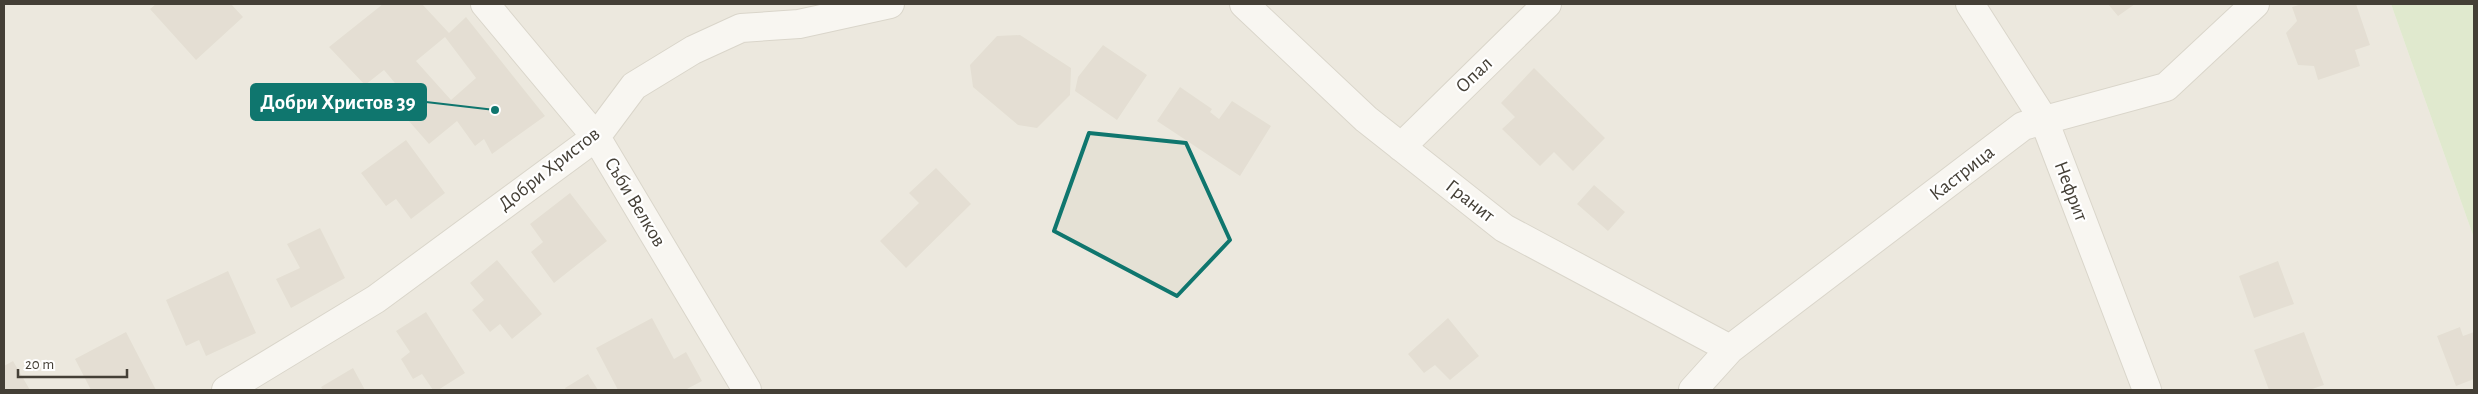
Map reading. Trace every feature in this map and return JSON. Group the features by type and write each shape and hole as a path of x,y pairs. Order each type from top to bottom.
{"street":[{"name":"Съби Велков","path":"485,4 596,137 747,390"},
{"name":"Добри Христов","path":"226,390 376,299 596,137 634,86 693,50 741,28 799,24 890,4"},
{"name":"Гранит","path":"1244,4 1366,119 1504,228 1730,349"},
{"name":"Опал","path":"1401,147 1547,4"},
{"name":"Нефрит","path":"1970,4 2044,120 2147,390"},
{"name":"Кастрица","path":"1693,390 1730,349 2023,126 2166,87 2255,4"}],"highlighted area":[{"path":"1089,133 1186,143 1230,240 1177,296 1054,231"}],"shaded area":[{"path":"4,4 2391,4 2474,238 2474,390 4,390"}],"green space":[{"path":"2391,4 2474,4 2474,238"}],"building":[{"path":"156,4 231,4 243,17 196,60 150,9"},
{"path":"383,4 422,4 449,33 466,17 545,116 492,154 484,139 475,146 457,121 429,144 394,104 405,95 384,70 365,85 329,47","holes":["445,37 476,78 451,100 416,61"]},
{"path":"2108,4 2135,4 2118,16"},
{"path":"2302,4 2356,4 2370,45 2355,50 2360,66 2318,80 2314,66 2298,65 2286,33 2297,21 2292,7"},
{"path":"1020,35 1071,68 1070,95 1037,128 1018,125 973,87 970,65 997,36"},
{"path":"1103,45 1147,75 1117,120 1075,91 1078,77"},
{"path":"1534,68 1605,138 1573,171 1554,152 1540,166 1502,129 1515,117 1501,103"},
{"path":"1180,87 1212,109 1210,112 1219,119 1232,101 1271,126 1240,176 1157,121"},
{"path":"406,140 445,193 411,219 396,199 386,206 361,173"},
{"path":"936,168 971,204 906,268 880,241 919,203 909,193"},
{"path":"1594,185 1625,212 1608,231 1577,204"},
{"path":"570,193 607,241 554,283 531,252 543,242 530,224"},
{"path":"320,228 345,278 291,308 276,279 300,268 287,244"},
{"path":"497,260 542,314 512,339 500,324 490,332 472,310 484,300 470,283"},
{"path":"2278,261 2294,304 2254,318 2239,276"},
{"path":"228,271 256,333 206,356 199,340 186,346 166,300"},
{"path":"426,312 465,373 438,390 433,390 422,374 413,379 401,359 410,352 396,331"},
{"path":"652,318 674,359 686,352 702,381 685,390 618,390 596,348"},
{"path":"1448,318 1479,356 1450,380 1435,365 1424,373 1408,354"},
{"path":"2460,327 2463,336 2474,332 2474,379 2456,386 2437,336"},
{"path":"126,332 156,390 91,390 75,359"},
{"path":"2304,332 2324,385 2309,390 2269,390 2254,350"},
{"path":"13,361 30,390 4,390 4,366"},
{"path":"353,368 365,390 323,390 321,387"},
{"path":"588,374 598,390 566,390 565,388"}],"place":[{"name":"Добри Христов 39","path":"495,110"}]}
